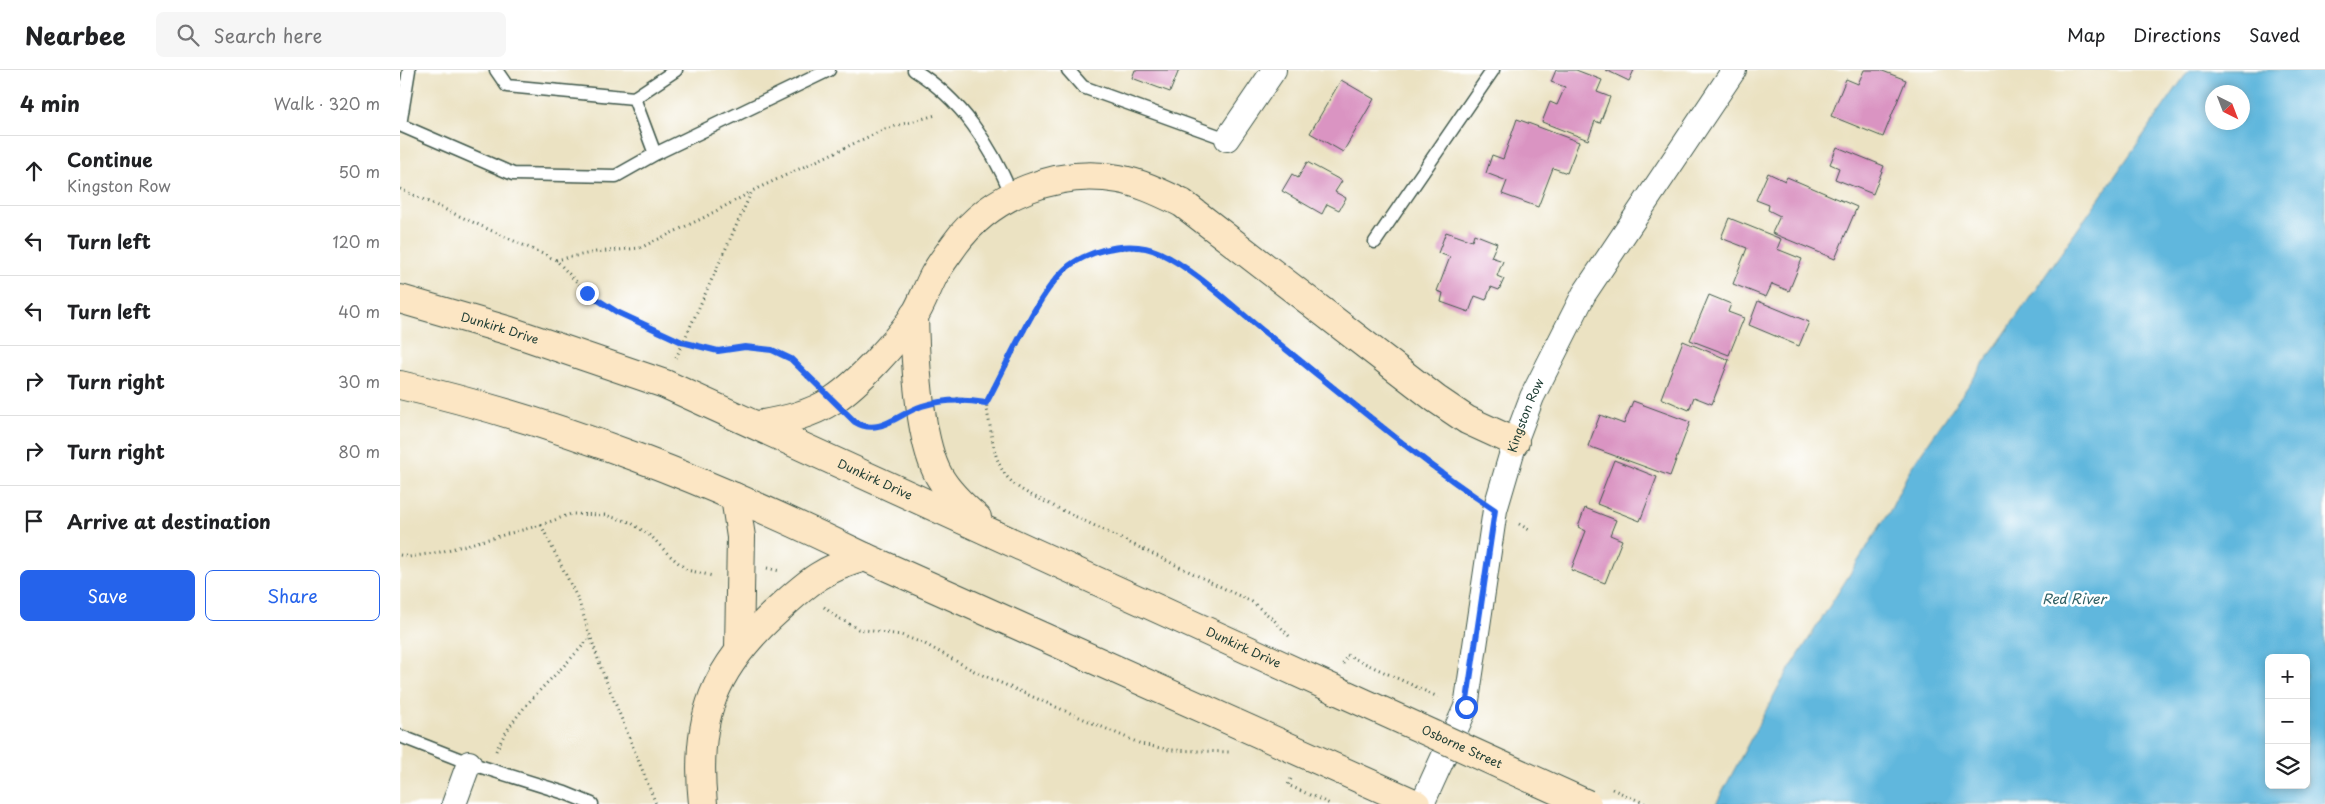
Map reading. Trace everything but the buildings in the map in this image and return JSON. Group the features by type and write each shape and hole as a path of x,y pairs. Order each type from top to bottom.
{"main road":[{"path":"758,425 798,417 834,400 875,361 914,315 935,274 956,242 981,216 1012,195 1060,179 1090,176 1118,179 1143,185 1182,203 1436,399 1467,420 1515,442"},
{"name":"Dunkirk Drive","path":"400,299 510,330 665,384 996,534 1340,678"},
{"path":"914,315 927,443 939,477 964,506 996,534"},
{"path":"400,385 457,398 551,426 634,456 735,497 785,518 1301,764 1416,804"},
{"path":"735,497 741,537 739,648"},
{"path":"703,804 700,763 702,734 708,706 722,676 739,648 802,588 828,569 865,556"},
{"name":"Osborne Street","path":"1340,678 1586,804"}],"street":[{"path":"1227,139 1274,70"},
{"name":"Kingston Row","path":"1422,804 1466,707 1495,510 1515,442 1547,365 1584,294 1734,70"},
{"path":"454,804 478,766"}],"lane":[{"path":"409,70 400,125 513,174 616,176 655,154 829,70"},
{"path":"496,70 507,86 634,98 676,70"},
{"path":"914,70 940,90 963,112 997,160 1012,195"},
{"path":"1068,70 1083,86 1227,139"},
{"path":"1375,242 1493,70"},
{"path":"634,98 655,154"},
{"path":"400,736 478,766 565,793 592,804"}],"path":[{"path":"556,260 596,252 640,248 752,192 885,130 931,115 963,112"},
{"path":"400,190 556,260 587,293 617,312 682,342 718,351 745,347 772,350 791,359 855,422 863,427 874,428 891,422 922,406 957,399 986,403"},
{"path":"665,384 682,342 752,192"},
{"path":"1293,641 1274,620 1252,602 1017,487 1005,476 998,462 986,403 1036,309 1051,286 1072,263 1097,250 1138,247 1159,252 1180,266 1435,469 1495,510 1531,531"},
{"path":"400,555 409,557 440,552 541,525 571,514 604,515 630,522 652,536 668,554 687,570 724,577 741,576 753,569 766,567 777,570 835,616 858,629 901,635 925,644 976,672 1142,744 1170,750 1236,754"},
{"path":"541,525 578,599 590,637 656,804"},
{"path":"478,766 504,731 533,698 571,661 590,637"},
{"path":"1340,678 1347,655 1438,697"},
{"path":"1335,663 1340,678"},
{"path":"1301,764 1288,785 1330,804"}],"water":[{"name":"Red River","path":"2189,70 2325,70 2325,804 1716,804 1779,686 1891,509 1910,469"}],"route":[{"path":"587,293 617,312 682,342 718,351 745,347 772,350 791,359 855,422 863,427 874,428 891,422 922,406 938,402 957,399 986,403 1036,309 1051,286 1072,263 1097,250 1138,247 1159,252 1202,281 1435,469 1495,510 1466,707"}]}
